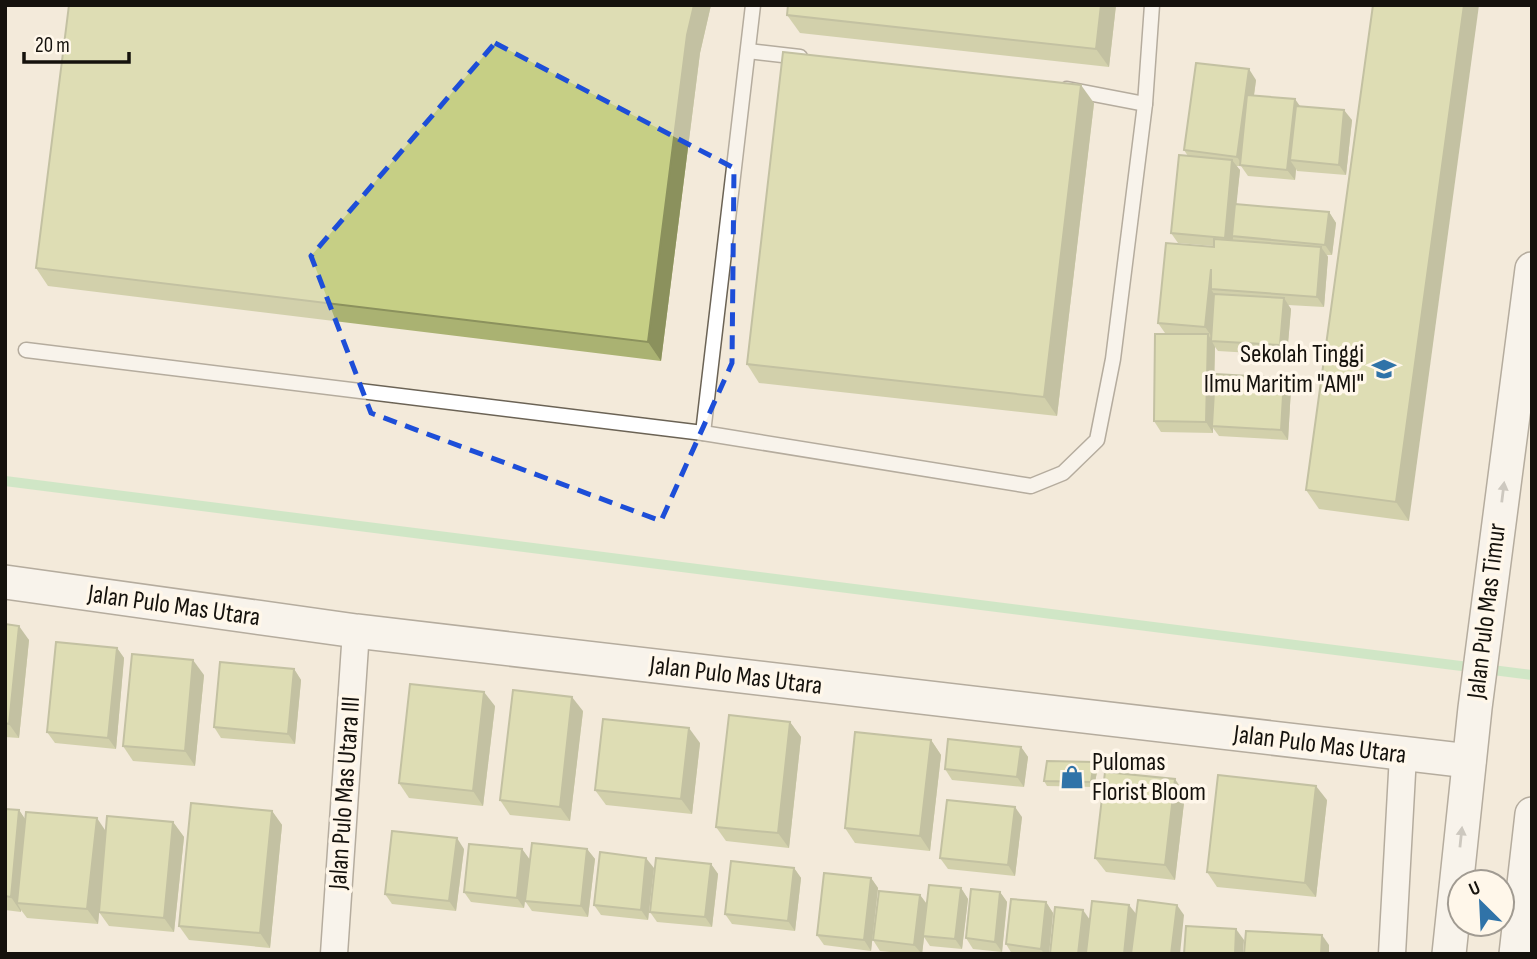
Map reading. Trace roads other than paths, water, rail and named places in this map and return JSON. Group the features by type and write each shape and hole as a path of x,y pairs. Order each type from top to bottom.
{"street":[{"name":"Jalan Pulo Mas Timur","path":"1449,954 1475,708 1532,269"},
{"name":"Jalan Pulo Mas Utara","path":"5,582 356,631 1469,761"},
{"name":"Jalan Pulo Mas Utara III","path":"334,954 356,631"},
{"path":"1392,954 1403,755"},
{"path":"1516,954 1532,814"}],"lane":[{"path":"702,433 753,5"},
{"path":"26,350 702,433 1031,486 1063,473 1097,440 1113,359 1145,104 1152,5"},
{"path":"748,51 814,59"},
{"path":"1053,87 1145,104"}],"waterway":[{"path":"5,481 1532,675"}],"place":[{"name":"Sekolah Tinggi Ilmu Maritim \"AMI\"","path":"1384,369"},
{"name":"Pulomas Florist Bloom","path":"1072,777"}]}
